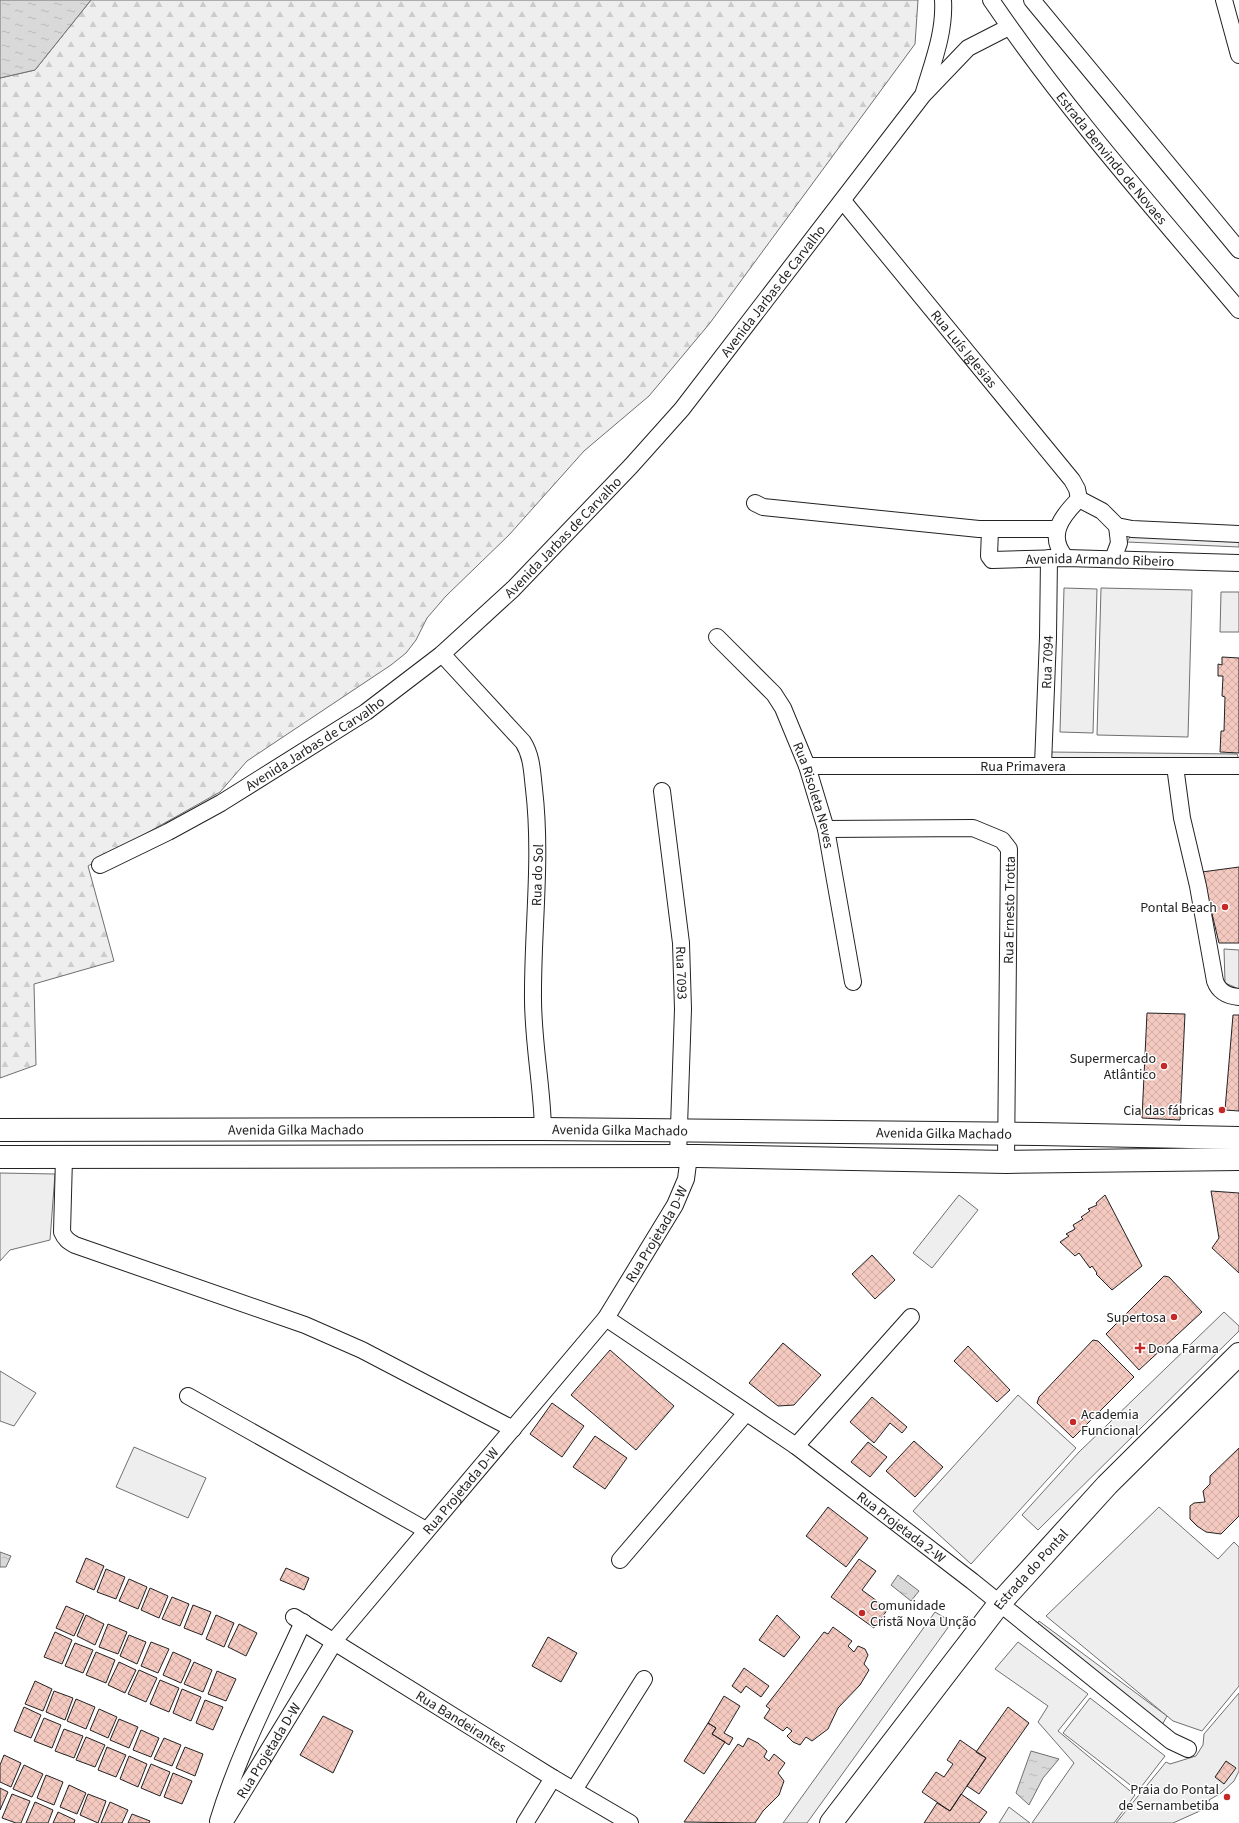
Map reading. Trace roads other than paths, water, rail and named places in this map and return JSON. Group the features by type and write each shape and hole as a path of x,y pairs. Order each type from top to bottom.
{"street":[{"name":"Avenida Jarbas de Carvalho","path":"923,95 939,43 944,10 943,0"},
{"name":"Estrada Benvindo de Novaes","path":"991,0 1009,27 1127,177 1239,310"},
{"path":"1032,0 1231,232 1239,250"},
{"path":"1224,0 1239,56"},
{"name":"Avenida Jarbas de Carvalho","path":"100,865 168,832 302,754 366,712 442,654 513,589 632,466 682,409 923,95 968,48 1009,27"},
{"name":"Rua Luís Iglesias","path":"843,201 1072,480 1077,489 1079,499"},
{"path":"1066,558 1056,545 1057,529 1065,515 1079,499 1102,511 1117,526 1119,542 1113,559"},
{"name":"Avenida Armando Ribeiro","path":"755,503 763,507 990,530 1057,529"},
{"name":"Avenida Armando Ribeiro","path":"1117,526 1150,531 1239,534"},
{"name":"Avenida Armando Ribeiro","path":"990,530 989,556 991,559 1066,558 1239,563"},
{"name":"Rua 7094","path":"1042,765 1048,637 1049,558"},
{"name":"Rua Risoleta Neves","path":"716,637 774,694 783,708 807,766 826,829 853,982"},
{"name":"Rua do Sol","path":"442,654 523,742 528,750 531,760 538,818 539,843 532,992 533,1032 542,1129"},
{"name":"Rua Primavera","path":"807,766 1239,766"},
{"path":"1175,766 1182,818 1198,886 1215,981 1218,989 1225,994 1239,997"},
{"name":"Rua 7093","path":"662,791 681,943 683,1009 679,1130 684,1156"},
{"name":"Rua Ernesto Trotta","path":"826,829 973,828 1002,840 1009,849 1006,1162"},
{"path":"267,1129 268,1157"},
{"name":"Avenida Gilka Machado","path":"0,1130 542,1129 1239,1138"},
{"name":"Avenida Gilka Machado","path":"0,1157 684,1156 1006,1162 1239,1159"},
{"name":"Rua Projetada D-W","path":"224,1823 334,1641 606,1318 675,1205 686,1179 684,1156"},
{"path":"64,1158 62,1232 64,1238 74,1245 305,1325 362,1350 512,1429"},
{"path":"796,1446 911,1317"},
{"name":"Rua Projetada 2-W","path":"606,1318 796,1446 972,1581 1171,1741 1188,1749"},
{"name":"Estrada do Pontal","path":"831,1823 999,1604 1107,1485 1239,1354"},
{"path":"188,1396 426,1530"},
{"path":"620,1560 746,1413"},
{"name":"Rua Bandeirantes","path":"218,1823 229,1784 299,1620 553,1778 630,1823"},
{"path":"574,1790 644,1679"},
{"path":"525,1823 553,1778"}],"water":[{"path":"0,0 91,0 35,70 0,78"},
{"path":"0,1552 11,1556 6,1567 0,1567"},
{"path":"898,1575 919,1591 911,1601 891,1585"},
{"path":"1031,1751 1059,1759 1043,1778 1029,1805 1016,1793"}],"place":[{"name":"Pontal Beach","path":"1225,907"},
{"name":"Supermercado Atlântico","path":"1164,1066"},
{"name":"Cia das fábricas","path":"1222,1110"},
{"name":"Supertosa","path":"1174,1317"},
{"name":"Dona Farma","path":"1140,1348"},
{"name":"Academia Funcional","path":"1073,1422"},
{"name":"Comunidade Cristã Nova Unção","path":"862,1613"},
{"name":"Praia do Pontal de Sernambetiba","path":"1227,1797"}]}
